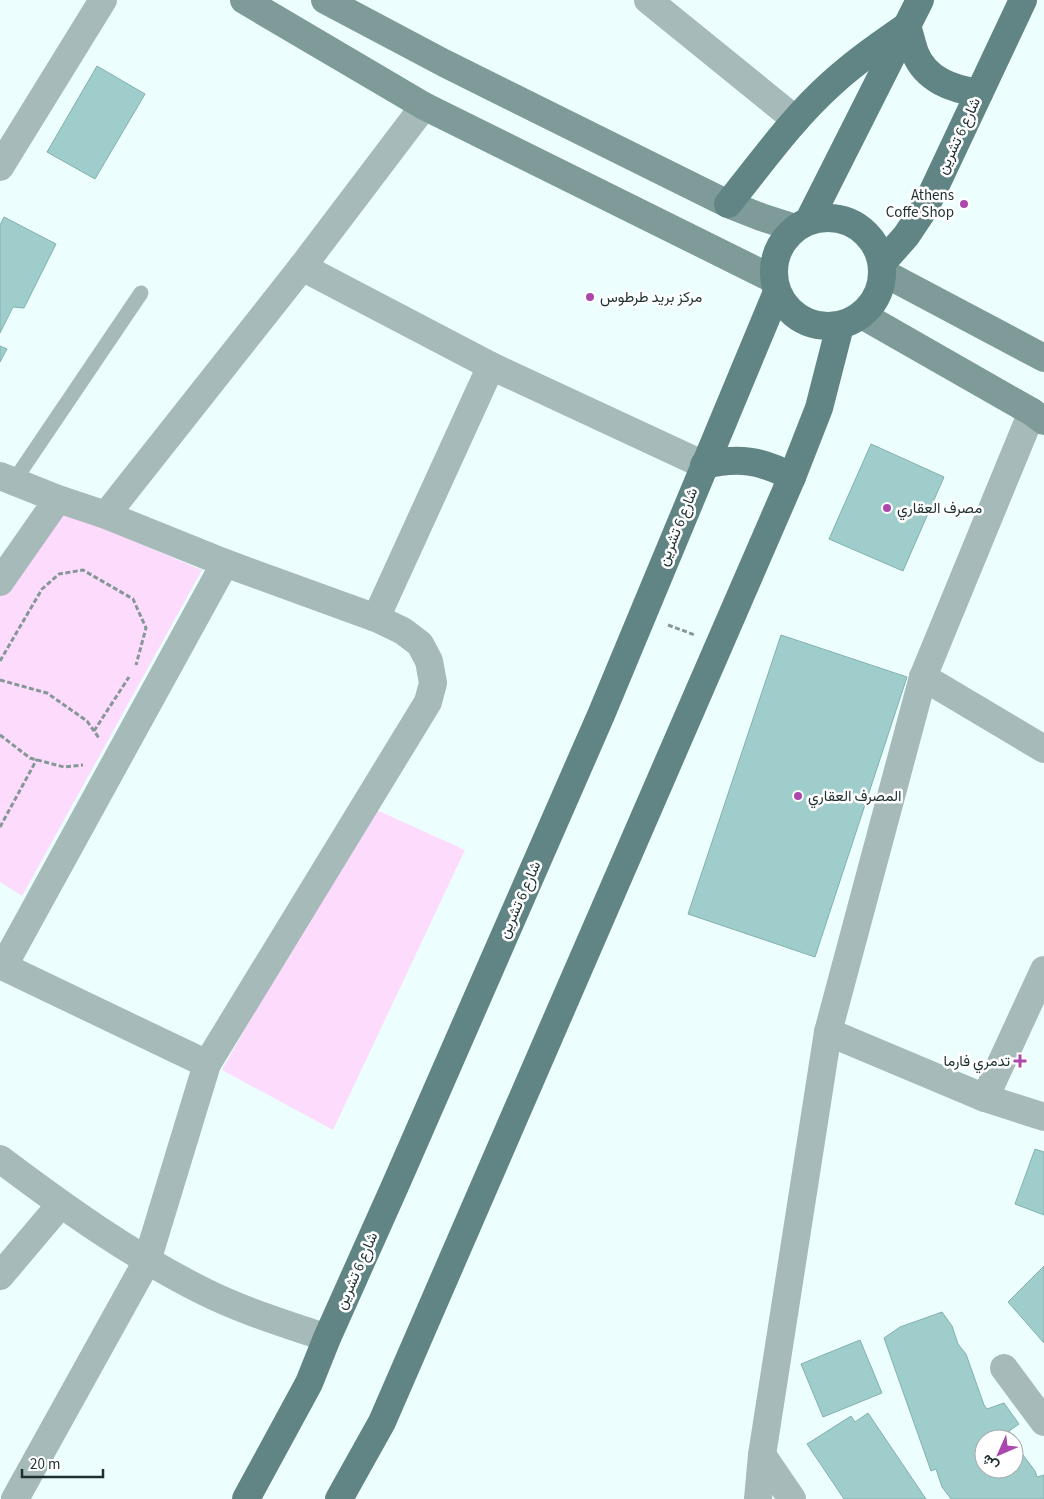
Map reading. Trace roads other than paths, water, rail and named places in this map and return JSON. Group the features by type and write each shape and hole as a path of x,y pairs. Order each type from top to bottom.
{"main road":[{"path":"244,0 424,106 775,286"},
{"path":"325,0 444,63 728,204 761,217 802,224 825,217 841,219 855,225 868,235 877,248 882,267 880,288 873,303 851,320 821,326 802,321 787,309 775,286 774,260 782,242 802,224 920,0"},
{"name":"شارع 6 تشرين","path":"882,267 926,206 1023,0"},
{"path":"728,204 796,120 829,85 857,61 907,26"},
{"path":"907,26 916,53 923,66 934,78 963,91 979,93"},
{"path":"882,267 1044,358"},
{"name":"شارع 6 تشرين","path":"246,1499 310,1383 327,1338 593,733 704,465 775,286"},
{"path":"851,320 1038,417"},
{"path":"339,1499 382,1422 720,644 792,477 851,320"},
{"path":"704,465 740,460 776,468 792,477"}],"street":[{"path":"0,167 103,0"},
{"path":"648,0 796,120"},
{"path":"106,515 302,268 424,106"},
{"path":"302,268 491,366 704,465"},
{"path":"376,618 491,366"},
{"path":"758,1499 762,1455 828,1032 923,677 1038,417"},
{"path":"7,479 106,515 225,563 376,618 403,630 420,644 429,661 433,682 428,702 207,1064 146,1261 15,1499"},
{"path":"0,582 58,498"},
{"path":"207,1064 1,966 225,563"},
{"path":"923,677 1044,749"},
{"path":"985,1098 1044,970"},
{"path":"828,1032 985,1098 1044,1117"},
{"path":"0,1159 60,1205 146,1261 205,1292 271,1320 327,1338"},
{"path":"0,1276 60,1205"},
{"path":"1004,1368 1036,1393 1044,1422"},
{"path":"762,1455 792,1499"}],"lane":[{"path":"7,479 141,293"}],"place":[{"name":"Athens Coffe Shop","path":"964,204"},
{"name":"مركز بريد طرطوس","path":"590,297"},
{"name":"مصرف العقاري","path":"887,508"},
{"name":"المصرف العقاري","path":"798,796"},
{"name":"تدمري فارما","path":"1020,1061"}]}
